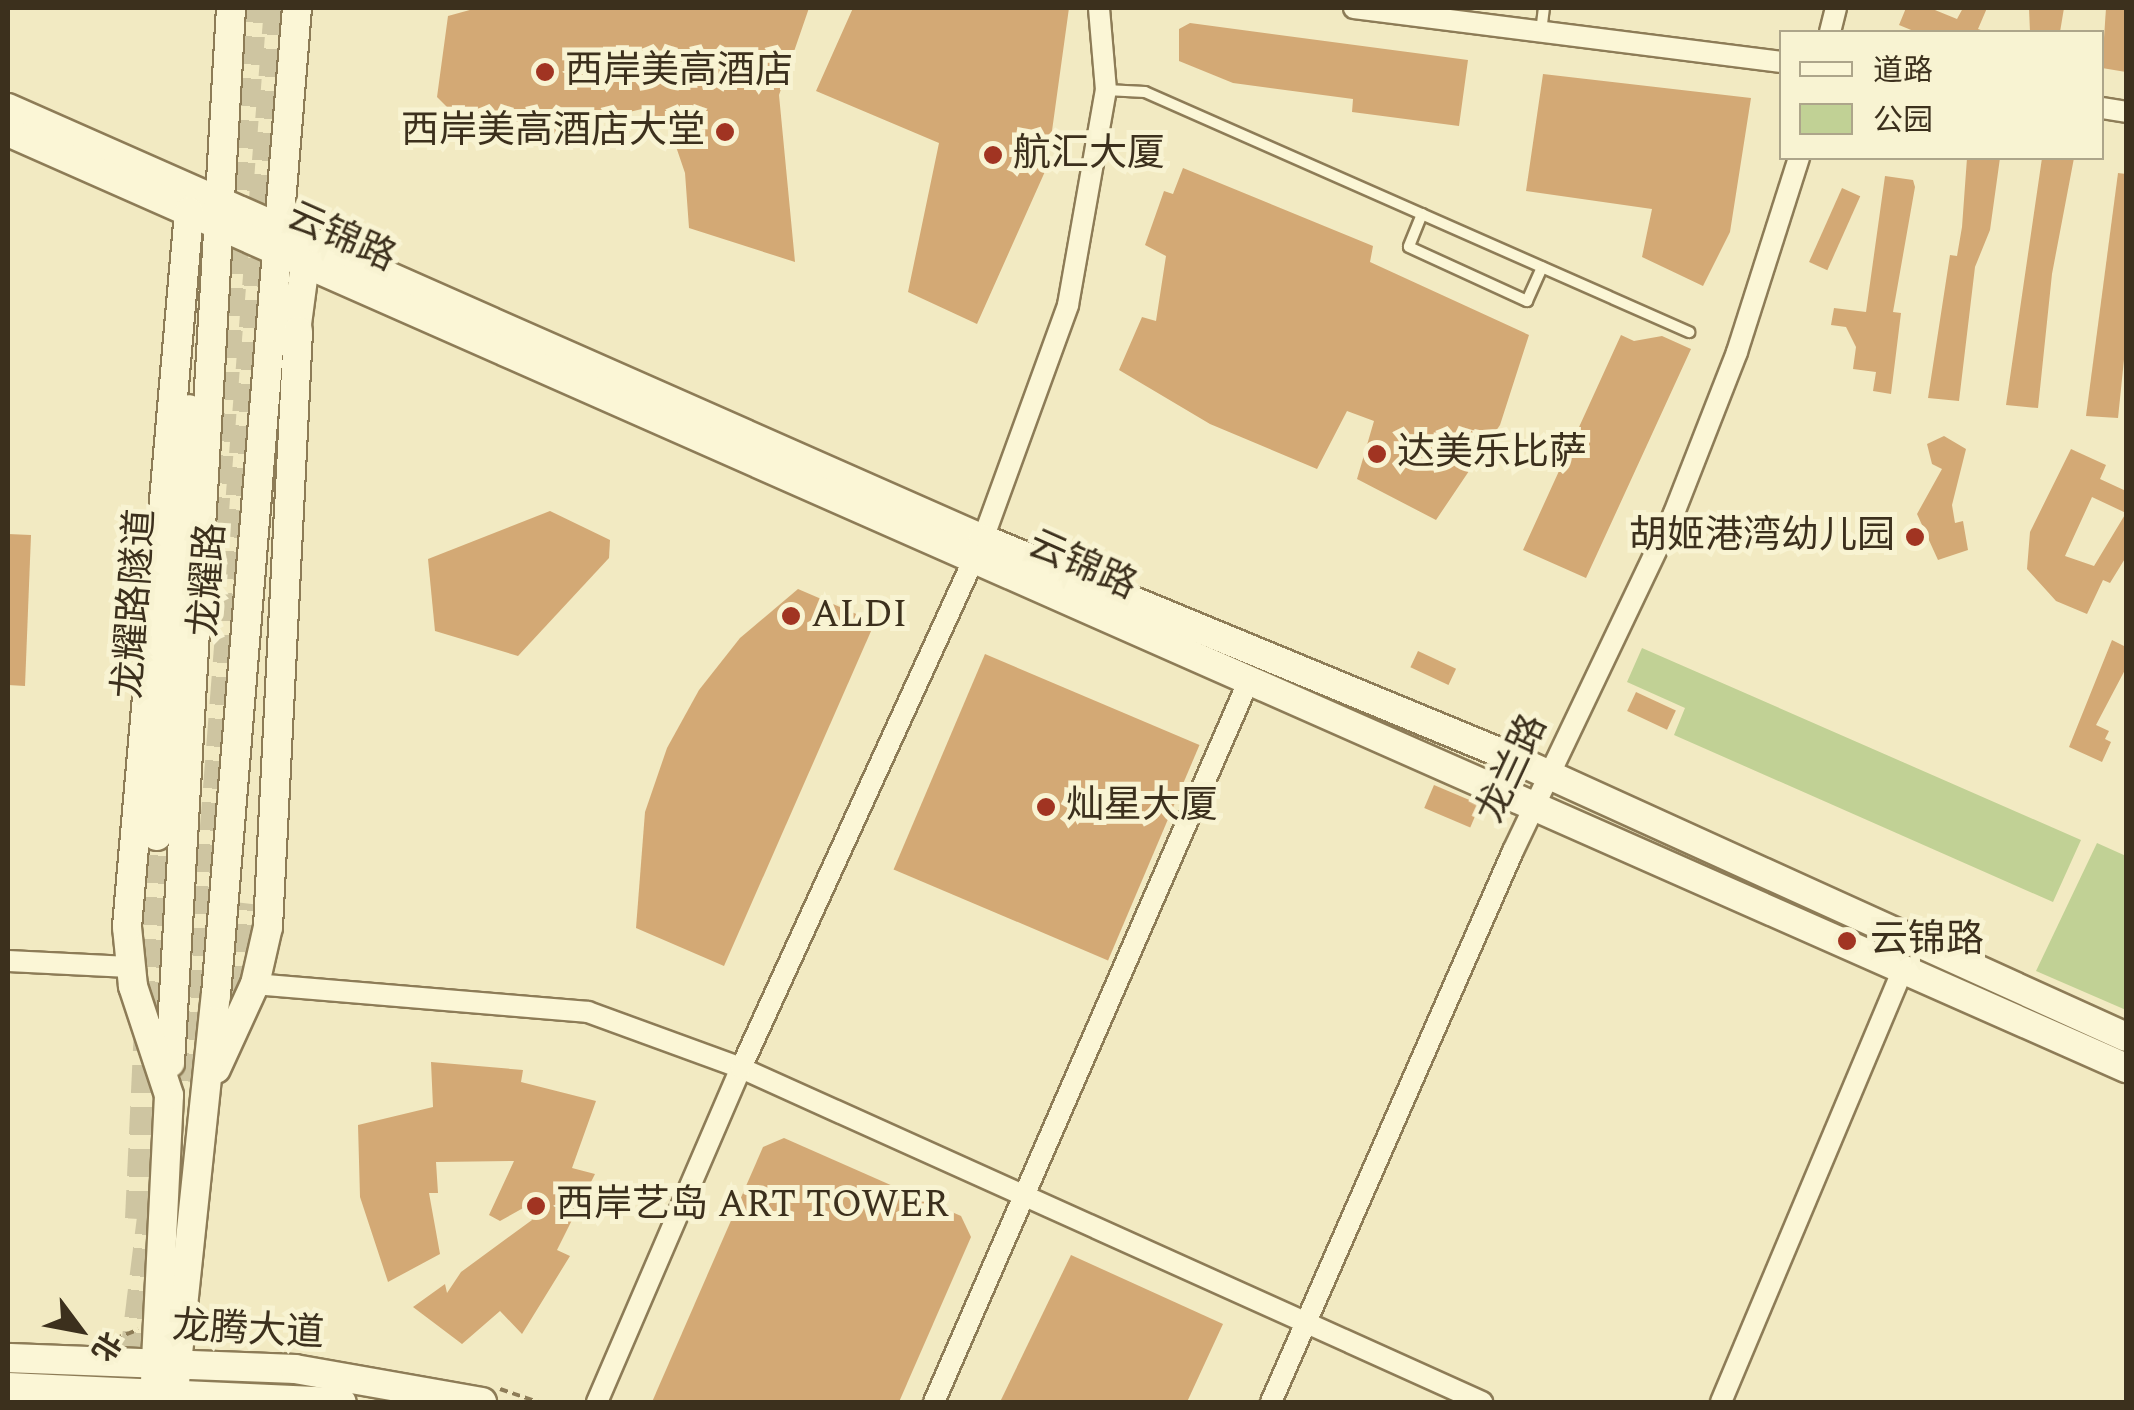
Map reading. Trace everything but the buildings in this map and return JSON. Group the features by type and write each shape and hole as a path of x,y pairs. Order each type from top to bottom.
{"main road":[{"name":"龙耀路","path":"163,1383 170,1095 232,8"},
{"name":"龙耀路","path":"194,1158 219,1060 255,984 268,926 275,827 285,329 279,240 297,8"},
{"name":"云锦路","path":"8,108 219,214 978,549 1249,680 2126,1068"},
{"name":"云锦路","path":"8,132 188,212 219,214"},
{"name":"龙耀路","path":"170,1095 130,967 145,690 188,212"},
{"name":"云锦路","path":"279,240 305,264 978,549 1549,774 2126,1037"},
{"name":"龙耀路隧道","path":"158,836 192,378 216,260"},
{"path":"242,903 285,329 305,264"},
{"name":"龙耀路隧道","path":"183,268 192,378"},
{"name":"龙耀路","path":"163,1383 216,995 256,454 285,329"},
{"name":"龙腾大道","path":"8,1358 163,1383 342,1402"},
{"name":"龙腾大道","path":"8,1386 353,1376 482,1402"}],"street":[{"path":"597,1402 741,1068 978,549 1068,305 1106,90 1099,8"},
{"path":"1354,8 1779,62"},
{"name":"龙兰路","path":"1271,1402 1549,774 1674,513 1737,352 1798,160"},
{"path":"934,1402 1249,680"},
{"path":"8,961 130,967"},
{"path":"1721,1402 1903,969"},
{"path":"255,984 588,1012 741,1068 1305,1326 1482,1402"}],"lane":[{"path":"1541,34 1544,8"},
{"path":"1106,90 1145,92 1689,332"},
{"path":"1422,214 1408,248 1526,301 1542,267"}],"green space":[{"path":"1642,648 2081,840 2053,902 1674,735 1685,708 1627,682"},
{"path":"2097,843 2126,856 2126,1010 2036,971"}],"tunnel":[{"path":"214,525 253,8"},
{"path":"194,1082 278,8"},
{"path":"139,1219 157,836"},
{"path":"227,1035 242,903"},
{"path":"128,1402 153,1200"}],"place":[{"name":"西岸美高酒店","path":"545,72"},
{"name":"西岸美高酒店大堂","path":"725,132"},
{"name":"航汇大厦","path":"993,155"},
{"name":"达美乐比萨","path":"1377,454"},
{"name":"胡姬港湾幼儿园","path":"1915,537"},
{"name":"ALDI","path":"791,616"},
{"name":"灿星大厦","path":"1046,807"},
{"name":"云锦路","path":"1847,941"},
{"name":"西岸艺岛 ART TOWER","path":"536,1206"}]}
